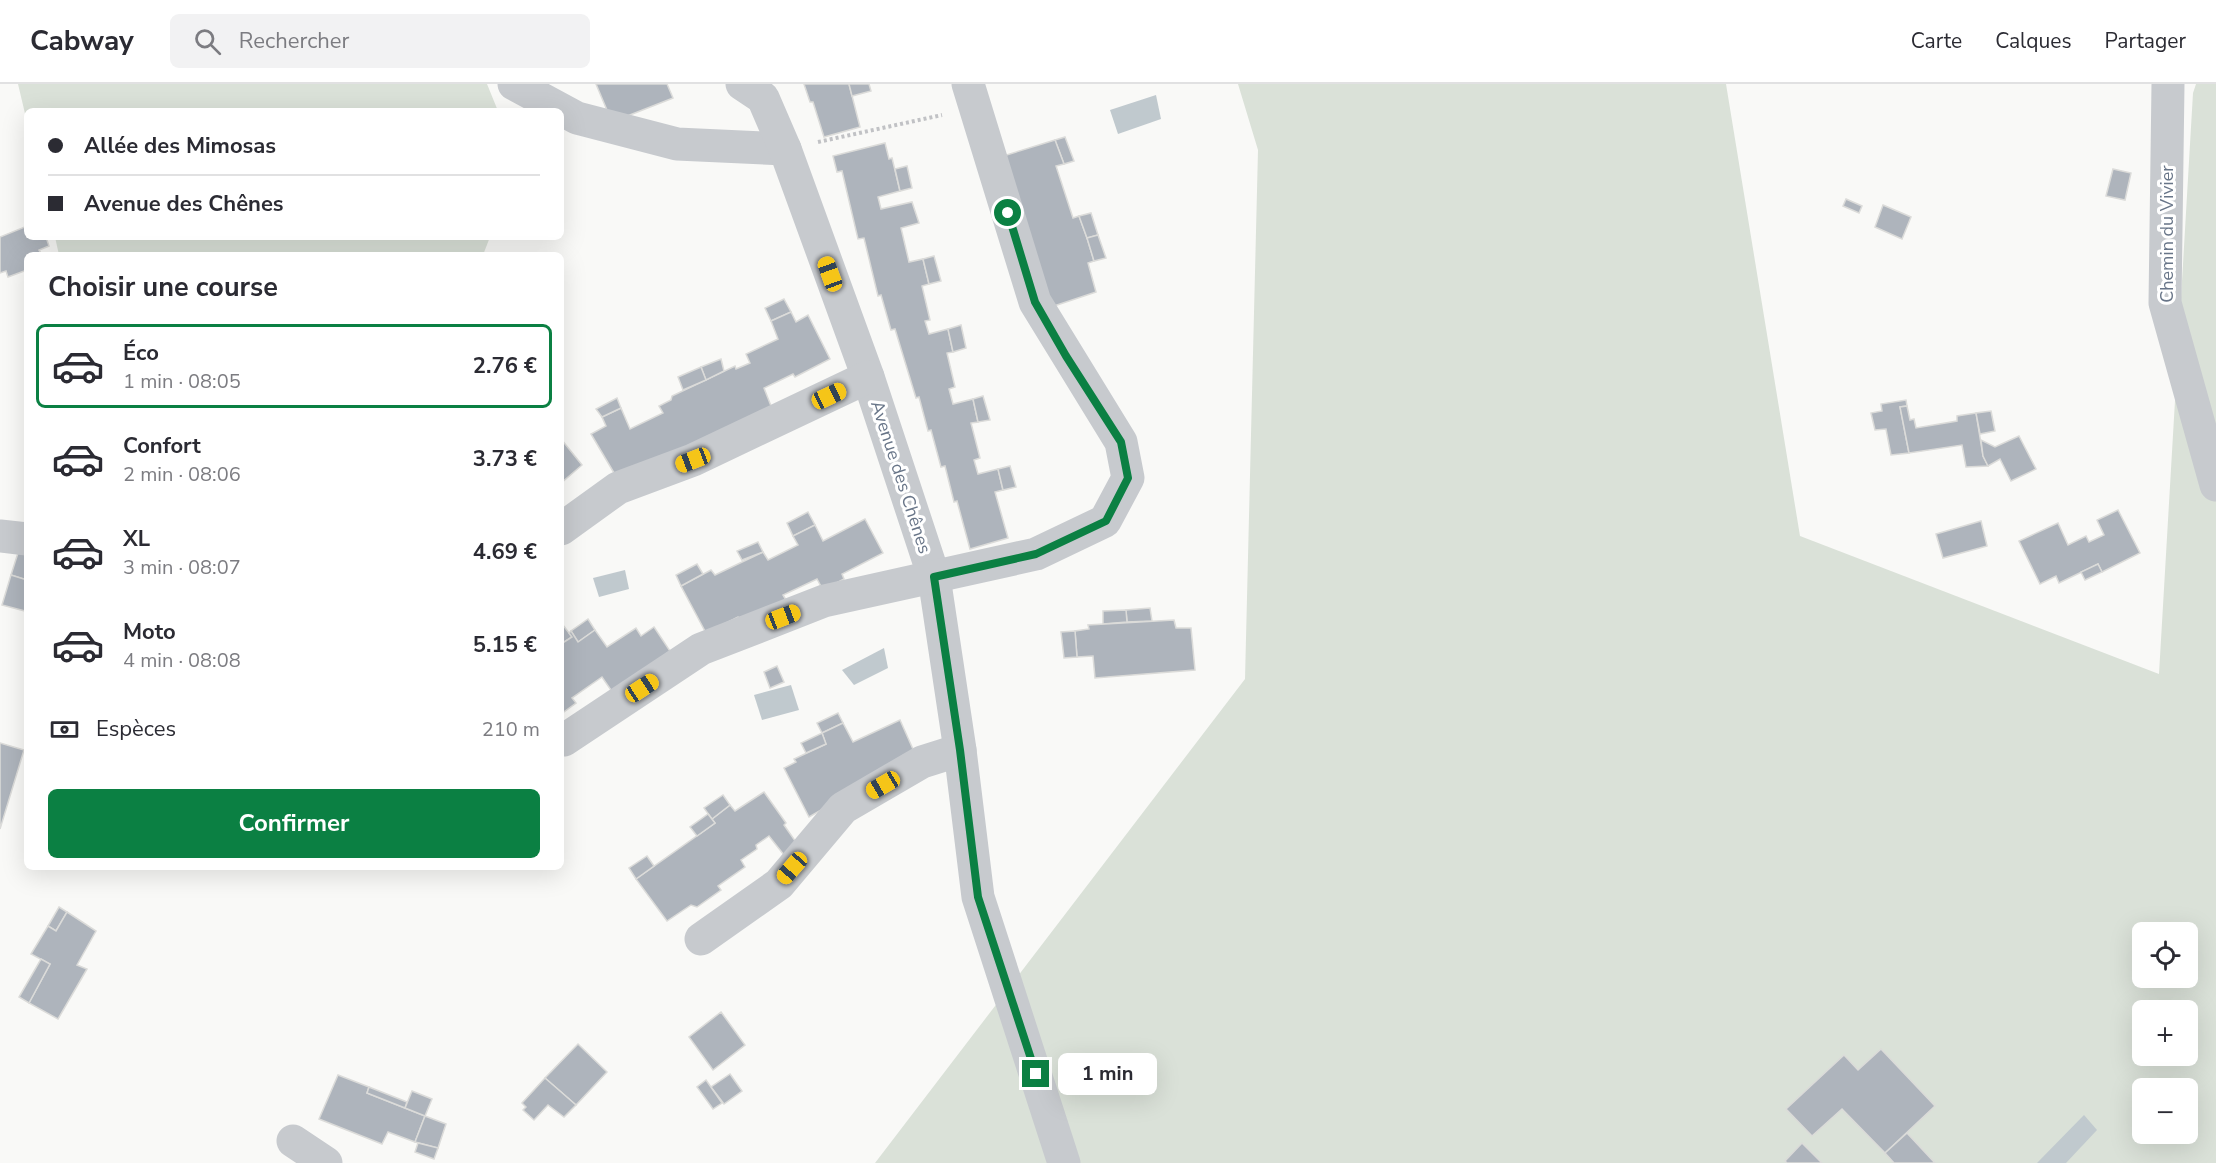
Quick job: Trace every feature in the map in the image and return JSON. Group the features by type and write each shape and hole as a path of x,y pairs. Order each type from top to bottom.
{"street":[{"path":"514,84 558,108"},
{"name":"Avenue des Chênes","path":"742,84 763,98 784,149 868,377 934,577 960,750 978,897 1064,1163"},
{"name":"Chemin du Vivier","path":"2168,84 2165,303 2216,484"},
{"path":"564,740 701,649 824,601 1036,554 1106,521 1128,478 1121,442 1066,356 1035,302 971,93"},
{"path":"564,111 577,118 677,144 784,149"},
{"path":"564,527 618,488 693,460 868,377"},
{"path":"0,536 24,539"},
{"path":"701,939 779,884 843,808 922,762 960,750"},
{"path":"293,1141 326,1163"}],"path":[{"path":"784,149 950,113 971,93"}],"shaded area":[{"path":"18,84 487,84 497,108 24,108"},
{"path":"1238,84 1726,84 1800,536 2159,674 2193,93 2196,84 2216,84 2216,1163 875,1163 1245,679 1258,150"},
{"path":"1156,95 1161,119 1118,134 1110,110"},
{"path":"56,240 489,240 484,252 58,252"},
{"path":"625,570 629,589 599,597 593,578"},
{"path":"884,648 888,668 854,685 842,670"},
{"path":"791,685 799,710 762,720 754,695"},
{"path":"2084,1115 2097,1130 2066,1163 2037,1163"}],"building":[{"path":"596,84 667,84 673,98 612,122"},
{"path":"804,84 849,84 860,127 824,137 813,102 810,102"},
{"path":"849,84 869,84 871,91 852,96"},
{"path":"1065,137 1074,161 1064,164 1055,140"},
{"path":"1055,140 1064,164 1056,166 1073,218 1079,216 1094,261 1088,263 1096,292 1048,308 1000,157"},
{"path":"885,143 889,159 892,158 900,191 878,197 881,209 912,202 919,223 901,228 909,262 923,259 929,284 922,286 930,320 925,321 929,334 948,329 953,352 947,353 955,387 949,389 953,404 973,399 978,422 971,423 980,458 974,460 978,474 998,469 1003,490 995,492 1008,538 970,549 945,466 941,467 931,430 928,431 919,397 916,398 895,329 891,330 881,295 878,296 864,238 858,239 842,171 837,172 833,156"},
{"path":"907,166 912,188 900,191 895,169"},
{"path":"2113,169 2131,173 2125,200 2106,196"},
{"path":"1846,199 1862,206 1859,213 1843,206"},
{"path":"1883,205 1911,217 1902,239 1875,227"},
{"path":"1091,213 1098,235 1087,238 1079,216"},
{"path":"24,227 24,240 47,240 49,246 39,250 40,252 24,252 24,271 8,277 6,271 0,273 0,237"},
{"path":"1098,235 1106,258 1094,261 1087,238"},
{"path":"934,256 941,281 929,284 923,259"},
{"path":"784,299 791,312 771,321 765,308"},
{"path":"791,312 796,322 808,315 830,359 795,377 793,374 764,388 773,411 617,478 591,434 606,426 602,417 621,408 630,429 663,413 659,406 671,400 672,396 735,366 736,369 750,363 746,354 778,339 771,321"},
{"path":"961,325 966,348 953,352 948,329"},
{"path":"721,359 724,371 706,380 701,367"},
{"path":"701,367 706,380 683,390 678,377"},
{"path":"983,396 990,420 978,422 973,399"},
{"path":"617,398 621,408 602,417 596,409"},
{"path":"1906,400 1907,406 1900,407 1909,453 1891,455 1886,429 1875,430 1871,413 1882,411 1881,404"},
{"path":"1907,406 1910,420 1914,419 1916,428 1957,421 1957,416 1976,413 1983,456 1988,466 1966,467 1962,445 1909,453 1900,407"},
{"path":"1991,411 1995,431 1980,434 1976,413"},
{"path":"2019,436 2036,469 2011,481 2000,459 1988,466 1983,456 1981,440 1995,447"},
{"path":"564,443 582,465 564,480"},
{"path":"1010,466 1016,487 1003,490 998,469"},
{"path":"2118,510 2140,553 2102,572 2098,564 2059,583 2056,576 2040,584 2019,541 2058,523 2068,545 2086,536 2089,542 2104,535 2097,520"},
{"path":"808,512 815,525 793,536 787,523"},
{"path":"865,519 883,553 842,574 844,579 823,590 817,579 783,595 786,600 740,622 738,617 706,633 681,586 711,570 715,575 763,552 768,560 798,545 793,536 815,525 823,541"},
{"path":"1981,521 1987,546 1943,558 1936,534"},
{"path":"758,542 763,552 742,560 737,551"},
{"path":"18,553 24,554 24,579 11,575"},
{"path":"697,564 703,574 681,586 676,575"},
{"path":"2098,564 2102,572 2085,580 2081,572"},
{"path":"11,575 24,579 24,611 2,605"},
{"path":"1150,608 1152,621 1127,622 1126,610"},
{"path":"1126,610 1127,622 1103,624 1103,611"},
{"path":"588,619 595,630 578,642 571,631"},
{"path":"1174,620 1176,628 1191,628 1195,670 1095,678 1093,656 1077,657 1075,631 1089,629 1088,625"},
{"path":"564,626 572,637 564,642"},
{"path":"654,627 670,651 613,693 602,677 572,698 576,703 564,712 564,642 572,637 569,633 571,631 578,642 595,630 607,647 636,628 641,636"},
{"path":"1075,631 1077,657 1064,658 1061,632"},
{"path":"777,666 784,682 770,688 764,672"},
{"path":"838,713 843,723 822,733 817,723"},
{"path":"900,720 916,756 809,817 784,768 796,762 794,759 826,744 822,733 843,723 853,742"},
{"path":"822,733 826,744 806,753 801,743"},
{"path":"0,743 24,750 0,829"},
{"path":"764,792 798,845 784,855 769,836 756,845 757,849 741,860 745,867 718,886 721,890 697,907 691,905 667,921 636,879 715,823 712,819 730,805 735,811"},
{"path":"723,795 730,805 712,819 704,808"},
{"path":"708,814 715,823 697,836 690,827"},
{"path":"647,856 654,866 636,879 629,868"},
{"path":"59,907 67,912 56,931 48,926"},
{"path":"67,912 96,931 77,965 87,969 58,1019 29,1003 50,964 31,954 48,926 56,931"},
{"path":"41,959 50,964 29,1003 19,997"},
{"path":"721,1012 745,1045 713,1070 689,1037"},
{"path":"578,1044 607,1072 576,1105 545,1078"},
{"path":"1881,1049 1935,1106 1885,1153 1842,1109 1812,1136 1786,1109 1844,1055 1858,1070"},
{"path":"730,1074 742,1091 724,1104 711,1087"},
{"path":"338,1075 369,1087 367,1093 425,1116 415,1142 388,1132 382,1144 319,1119"},
{"path":"545,1078 576,1105 564,1117 548,1105 534,1120 523,1110 526,1107 522,1103"},
{"path":"706,1080 722,1103 713,1109 697,1087"},
{"path":"369,1087 407,1102 405,1108 367,1093"},
{"path":"412,1091 432,1099 425,1116 405,1108"},
{"path":"425,1116 446,1124 438,1148 415,1142"},
{"path":"1907,1133 1935,1163 1894,1163 1885,1153"},
{"path":"418,1143 438,1148 434,1159 415,1152"},
{"path":"1802,1143 1822,1163 1787,1163 1785,1161"}],"route":[{"path":"1008,213 1035,302 1066,356 1121,442 1128,478 1106,521 1036,554 934,577 960,750 978,897 1036,1074"}]}
